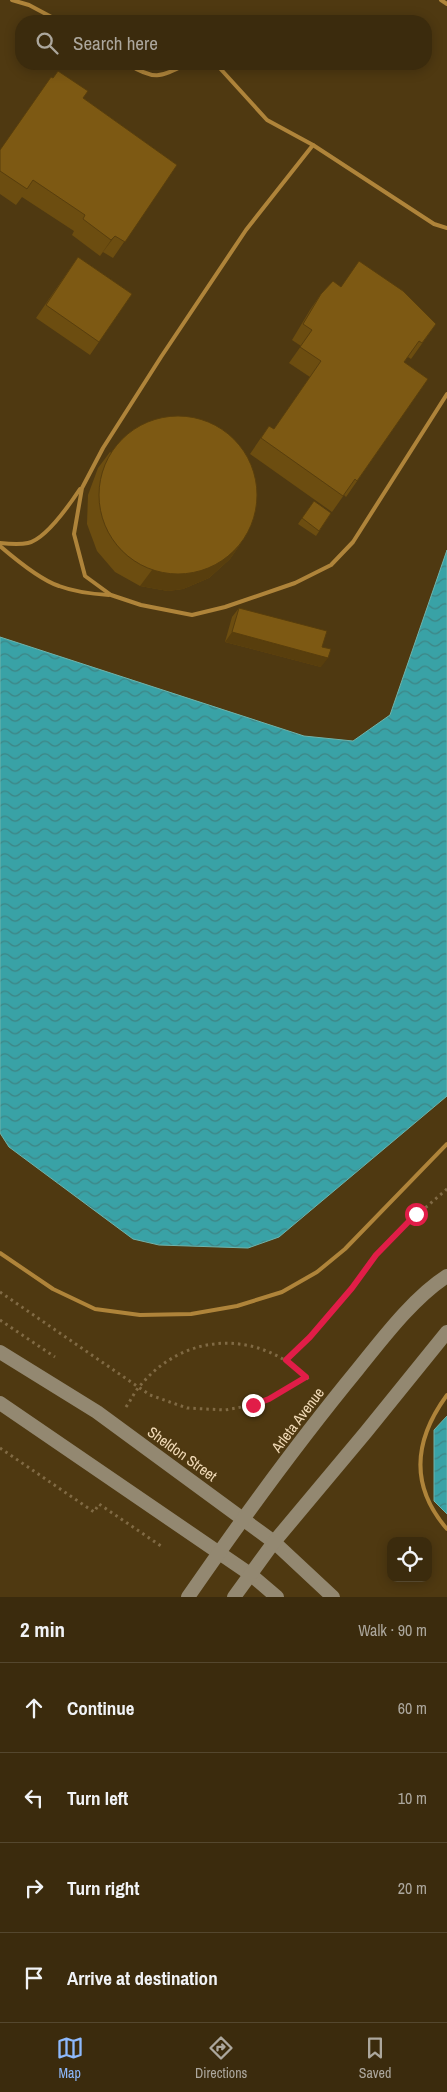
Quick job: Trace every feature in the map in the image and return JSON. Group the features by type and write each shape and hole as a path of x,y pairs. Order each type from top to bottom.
{"main road":[{"name":"Arleta Avenue","path":"188,1597 331,1402 393,1326 437,1282 447,1276"},
{"path":"234,1597 274,1542 447,1332"},
{"name":"Sheldon Street","path":"0,1352 97,1412 274,1542 333,1597"},
{"path":"0,1403 250,1574 277,1597"}],"lane":[{"path":"12,0 29,4 48,15"},
{"path":"441,0 447,4"},
{"path":"137,70 144,75 166,75 175,70"},
{"path":"222,70 267,120 313,145 434,224 447,228"},
{"path":"0,544 30,543 58,521 82,488 103,448 246,230 313,145"},
{"path":"0,544 14,558 58,586 90,594 111,595 141,605 192,615 225,607 295,583 330,565 352,542 447,394"},
{"path":"82,488 74,534 85,576 111,595"},
{"path":"0,1253 53,1289 95,1309 140,1315 191,1314 237,1306 282,1292 316,1272 345,1249 447,1144"},
{"path":"447,1395 434,1412 422,1442 419,1459 426,1496 435,1515 447,1528"}],"path":[{"path":"286,1360 333,1312 376,1255 394,1235 447,1189"},
{"path":"0,1292 138,1387 166,1402 187,1408 225,1410 253,1405 269,1399 306,1377"},
{"path":"0,1320 55,1357"},
{"path":"126,1407 138,1387 173,1358 187,1351 211,1344 237,1343 274,1353 286,1360 311,1382"},
{"path":"0,1448 94,1512 99,1504 161,1546"}],"water":[{"path":"447,550 447,1096 279,1237 248,1248 159,1245 133,1239 9,1147 0,1133 0,637 304,736 353,741 390,715"},
{"path":"447,1416 447,1514 434,1501 434,1430"}],"building":[{"path":"58,71 88,91 83,98 177,165 125,242 115,236 111,240 83,219 85,215 33,180 27,189 0,171 0,150 51,77 53,78"},
{"path":"78,257 132,294 99,342 46,305"},
{"path":"359,261 403,291 436,324 422,343 419,341 404,362 428,379 357,481 355,479 343,496 261,438 269,426 274,429 321,361 300,347 312,330 303,324 321,294 333,281 341,287"},
{"path":"186,416 201,419 215,425 234,439 244,451 254,472 257,495 254,518 244,539 234,551 222,561 201,571 186,574 170,574 155,571 134,561 112,539 100,510 99,487 102,472 112,451 134,429 163,417"},
{"path":"314,501 331,513 319,531 302,518"},
{"path":"239,608 327,631 322,647 331,649 328,658 232,632"}],"route":[{"path":"253,1405 269,1399 306,1377 286,1360 333,1312 376,1255 416,1214"}]}
